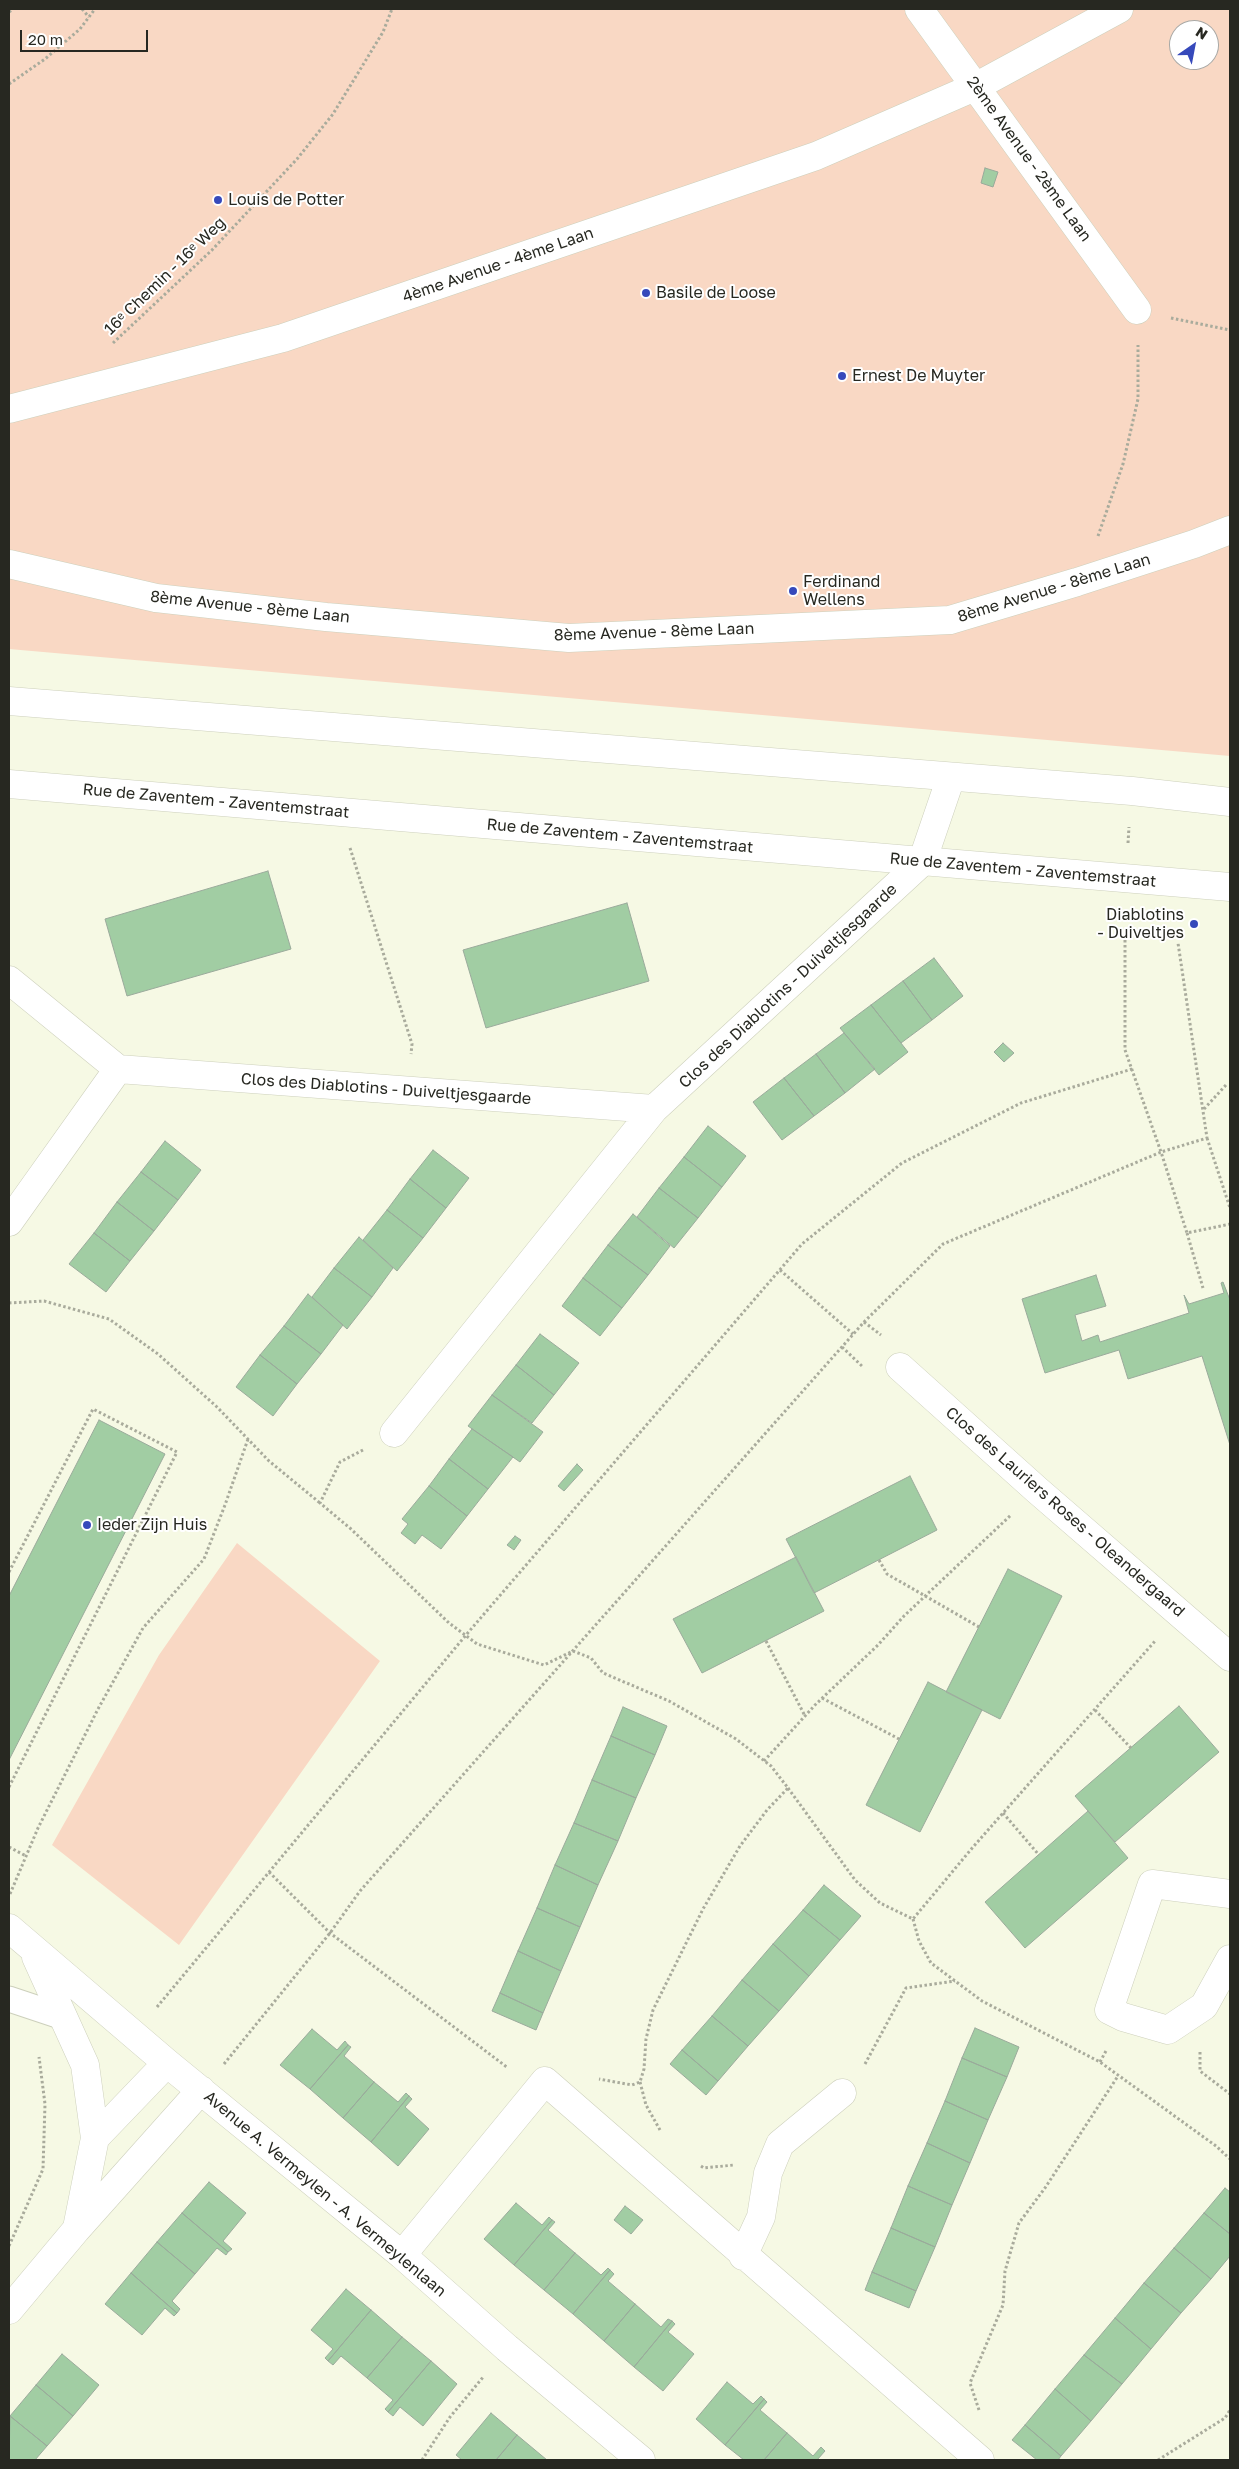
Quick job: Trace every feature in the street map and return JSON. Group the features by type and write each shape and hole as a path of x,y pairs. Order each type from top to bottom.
{"street":[{"name":"2ème Avenue - 2ème Laan","path":"920,9 1137,310"},
{"name":"4ème Avenue - 4ème Laan","path":"9,409 283,338 816,156 977,86 1119,9"},
{"name":"8ème Avenue - 8ème Laan","path":"9,564 156,598 326,617 569,638 950,620 1077,582 1194,544 1230,530"},
{"path":"9,701 951,776 1230,802"},
{"name":"Clos des Diablotins - Duiveltjesgaarde","path":"394,1433 654,1109 922,862 951,776"},
{"name":"Rue de Zaventem - Zaventemstraat","path":"9,784 1230,887"},
{"path":"9,980 118,1069 9,1222"},
{"name":"Clos des Diablotins - Duiveltjesgaarde","path":"118,1069 654,1109"},
{"name":"Clos des Lauriers Roses - Oleandergaard","path":"900,1367 1037,1490 1230,1656"},
{"path":"1230,1894 1152,1884 1109,2010 1122,2017 1168,2030 1204,2006 1230,1959"},
{"name":"Avenue A. Vermeylen - A. Vermeylenlaan","path":"9,1928 167,2063 402,2256 507,2348 641,2460"},
{"path":"34,1951 85,2065 95,2138 76,2230"},
{"path":"95,2138 167,2063"},
{"path":"402,2256 545,2081 743,2256 980,2460"},
{"path":"9,2310 76,2230 201,2090"},
{"path":"743,2256 761,2217 768,2173 780,2144 842,2093"}],"lane":[{"path":"13,2000 63,2018"}],"path":[{"path":"9,12 13,9"},
{"path":"82,9 89,17"},
{"path":"9,84 46,60 80,29 95,9"},
{"name":"16ᵉ Chemin - 16ᵉ Weg","path":"111,346 212,250 297,159 333,114 383,32 392,9"},
{"path":"1077,582 1095,543 1123,464 1138,399 1137,310 1230,330"},
{"path":"1128,845 1130,820"},
{"path":"350,850 412,1044 404,1090"},
{"path":"1125,940 1125,1050 1161,1152 1203,1288"},
{"path":"1178,943 1207,1138 1230,1208"},
{"path":"134,2034 466,1636 802,1244 902,1163 1021,1103 1132,1069"},
{"path":"1204,1109 1226,1085"},
{"path":"201,2090 330,1933 360,1892 864,1322 943,1244 1161,1152 1207,1138"},
{"path":"1187,1233 1230,1224"},
{"path":"780,1270 854,1334"},
{"path":"9,1303 44,1301 109,1319 158,1354 217,1407 270,1461 351,1529 449,1623 477,1644 544,1666 573,1651 591,1658 603,1672 630,1682 698,1716 736,1739 764,1761 788,1788 855,1880 880,1903 913,1919 919,1941 931,1963 982,2001 1100,2062 1216,2146 1230,2159"},
{"path":"864,1322 875,1329"},
{"path":"842,1347 867,1370"},
{"path":"9,1572 93,1409 177,1452 9,1787"},
{"path":"320,1503 340,1462 394,1433"},
{"path":"9,1896 38,1828 98,1710 144,1628 204,1559 226,1506 248,1439"},
{"path":"764,1761 822,1698 878,1645 924,1596 1037,1490"},
{"path":"9,1558 15,1561"},
{"path":"879,1560 886,1574 978,1627"},
{"path":"913,1919 1003,1813 1180,1613"},
{"path":"766,1641 805,1716"},
{"path":"822,1698 899,1740"},
{"path":"1096,1710 1131,1748"},
{"path":"662,2133 646,2105 640,2082 644,2069 646,2039 654,2010 703,1909 740,1846 767,1810 788,1788"},
{"path":"1003,1813 1039,1855"},
{"path":"9,1847 26,1856"},
{"path":"269,1872 330,1933 517,2075 545,2081"},
{"path":"842,2093 865,2063 906,1988 956,1981"},
{"path":"9,2246 13,2241 43,2169 44,2104 38,2048 13,2000"},
{"path":"1204,2006 1200,2071 1230,2094"},
{"path":"981,2414 970,2383 1003,2305 1005,2271 1019,2223 1045,2188 1118,2076"},
{"path":"598,2078 632,2085 640,2082"},
{"path":"696,2163 704,2168 774,2157"},
{"path":"422,2460 450,2417 507,2348"},
{"path":"1158,2460 1225,2418 1230,2410"}],"shaded area":[{"path":"9,9 1230,9 1230,756 9,649"},
{"path":"237,1543 380,1661 179,1945 52,1845 159,1655"}],"building":[{"path":"985,168 998,172 993,187 981,183"},
{"path":"268,871 291,949 127,996 105,919"},
{"path":"627,903 649,981 486,1028 463,950"},
{"path":"934,958 963,996 932,1020 903,981"},
{"path":"903,981 932,1020 901,1043 871,1005"},
{"path":"871,1005 908,1052 879,1075 840,1028"},
{"path":"844,1033 875,1069 845,1093 816,1054"},
{"path":"1003,1043 1014,1053 1004,1062 994,1052"},
{"path":"816,1054 845,1093 814,1116 784,1078"},
{"path":"784,1078 814,1116 782,1140 753,1102"},
{"path":"708,1126 746,1156 722,1187 684,1157"},
{"path":"165,1141 201,1170 178,1200 141,1172"},
{"path":"433,1150 469,1178 446,1208 410,1179"},
{"path":"684,1157 722,1187 698,1218 659,1188"},
{"path":"141,1172 178,1200 154,1231 117,1202"},
{"path":"410,1179 446,1208 423,1238 387,1210"},
{"path":"659,1188 698,1218 674,1248 637,1217"},
{"path":"117,1202 154,1231 130,1261 94,1233"},
{"path":"387,1210 423,1238 397,1271 363,1240"},
{"path":"633,1214 670,1246 648,1275 608,1245"},
{"path":"94,1233 130,1261 106,1292 69,1264"},
{"path":"359,1237 393,1268 372,1297 334,1268"},
{"path":"608,1245 648,1275 622,1308 583,1278"},
{"path":"334,1268 372,1297 347,1329 312,1297"},
{"path":"1096,1275 1106,1306 1075,1315 1082,1341 1098,1335 1100,1342 1189,1313 1184,1295 1189,1304 1224,1293 1221,1283 1223,1282 1230,1300 1230,1445 1202,1356 1128,1379 1119,1350 1045,1373 1022,1299"},
{"path":"583,1278 622,1308 600,1336 562,1306"},
{"path":"308,1294 343,1325 321,1354 284,1326"},
{"path":"284,1326 321,1354 297,1384 260,1355"},
{"path":"540,1334 579,1363 554,1395 516,1365"},
{"path":"260,1355 297,1384 273,1416 236,1387"},
{"path":"516,1365 554,1395 532,1423 492,1395"},
{"path":"492,1395 543,1432 520,1462 468,1426"},
{"name":"Ieder Zijn Huis","path":"99,1420 165,1454 9,1760 9,1596"},
{"path":"472,1429 513,1457 488,1489 449,1459"},
{"path":"449,1459 488,1489 467,1516 429,1486"},
{"path":"577,1464 583,1470 564,1491 558,1486"},
{"path":"910,1476 937,1530 814,1593 786,1539"},
{"path":"429,1486 467,1516 441,1549 422,1535 415,1544 401,1533 408,1524 402,1519"},
{"path":"515,1536 521,1540 514,1550 507,1545"},
{"path":"796,1557 824,1611 702,1673 673,1619"},
{"path":"1008,1569 1062,1596 1000,1719 946,1692"},
{"path":"928,1682 982,1710 920,1832 866,1805"},
{"path":"1179,1706 1219,1752 1115,1842 1075,1796"},
{"path":"623,1707 667,1726 655,1755 611,1736"},
{"path":"611,1736 655,1755 636,1798 592,1780"},
{"path":"592,1780 636,1798 618,1841 574,1823"},
{"path":"1088,1811 1128,1858 1025,1948 985,1902"},
{"path":"574,1823 618,1841 598,1885 555,1865"},
{"path":"555,1865 598,1885 580,1927 537,1908"},
{"path":"824,1885 861,1916 840,1940 803,1910"},
{"path":"537,1908 580,1927 561,1971 518,1951"},
{"path":"803,1910 840,1940 809,1976 773,1944"},
{"path":"773,1944 809,1976 779,2011 742,1980"},
{"path":"518,1951 561,1971 543,2013 500,1993"},
{"path":"742,1980 779,2011 748,2046 712,2016"},
{"path":"500,1993 543,2013 536,2030 492,2011"},
{"path":"712,2016 748,2046 718,2081 682,2050"},
{"path":"975,2028 1019,2047 1007,2077 962,2058"},
{"path":"312,2029 337,2050 345,2041 348,2045 310,2089 280,2065"},
{"path":"348,2045 351,2047 344,2056 374,2082 343,2118 310,2089"},
{"path":"682,2050 718,2081 706,2095 670,2064"},
{"path":"962,2058 1007,2077 988,2120 945,2101"},
{"path":"374,2082 398,2102 406,2093 409,2096 371,2142 343,2118"},
{"path":"409,2096 412,2099 405,2107 429,2129 398,2166 371,2142"},
{"path":"945,2101 988,2120 970,2163 927,2143"},
{"path":"927,2143 970,2163 952,2205 908,2186"},
{"path":"209,2182 246,2213 223,2241 232,2249 228,2252 182,2213"},
{"path":"908,2186 952,2205 935,2247 891,2228"},
{"path":"1225,2188 1230,2192 1230,2234 1204,2213"},
{"path":"516,2203 542,2225 549,2217 552,2220 514,2265 484,2239"},
{"path":"625,2206 643,2220 631,2234 614,2220"},
{"path":"182,2213 228,2252 226,2255 217,2248 195,2274 157,2242"},
{"path":"1204,2213 1230,2234 1230,2256 1211,2279 1174,2248"},
{"path":"552,2220 555,2222 548,2230 575,2253 544,2290 514,2265"},
{"path":"891,2228 935,2247 916,2291 872,2272"},
{"path":"157,2242 195,2274 172,2301 180,2309 177,2313 131,2273"},
{"path":"1174,2248 1211,2279 1181,2313 1144,2283"},
{"path":"575,2253 601,2275 608,2268 610,2270 573,2314 544,2290"},
{"path":"610,2270 614,2274 608,2281 635,2304 604,2341 573,2314"},
{"path":"872,2272 916,2291 909,2308 865,2290"},
{"path":"131,2273 177,2313 174,2316 165,2308 142,2335 105,2304"},
{"path":"1144,2283 1181,2313 1151,2349 1115,2318"},
{"path":"346,2289 371,2310 328,2361 325,2358 333,2349 311,2330"},
{"path":"635,2304 661,2327 668,2319 672,2321 634,2367 604,2341"},
{"path":"371,2310 402,2337 367,2378 341,2356 333,2365 328,2361"},
{"path":"1115,2318 1151,2349 1122,2384 1084,2355"},
{"path":"672,2321 675,2324 668,2332 694,2354 663,2391 634,2367"},
{"path":"402,2337 431,2361 388,2412 385,2409 393,2400 367,2378"},
{"path":"62,2354 99,2385 73,2416 36,2385"},
{"path":"1084,2355 1122,2384 1091,2421 1055,2389"},
{"path":"431,2361 457,2384 423,2426 400,2407 393,2416 388,2412"},
{"path":"727,2382 753,2404 761,2396 764,2399 725,2445 696,2419"},
{"path":"36,2385 73,2416 47,2446 10,2416"},
{"path":"1055,2389 1091,2421 1061,2456 1025,2425"},
{"path":"764,2399 767,2402 760,2410 787,2433 764,2460 744,2460 725,2445"},
{"path":"491,2413 517,2435 496,2460 462,2460 456,2455"},
{"path":"10,2416 47,2446 35,2460 9,2460"},
{"path":"1025,2425 1061,2456 1058,2460 1037,2460 1012,2440"},
{"path":"787,2433 813,2456 821,2447 825,2451 817,2460 764,2460"},
{"path":"517,2435 547,2460 496,2460"}],"place":[{"name":"Louis de Potter","path":"218,200"},
{"name":"Basile de Loose","path":"646,293"},
{"name":"Ernest De Muyter","path":"842,376"},
{"name":"Ferdinand Wellens","path":"793,591"},
{"name":"Diablotins - Duiveltjes","path":"1194,924"},
{"name":"Ieder Zijn Huis","path":"87,1525"}]}
